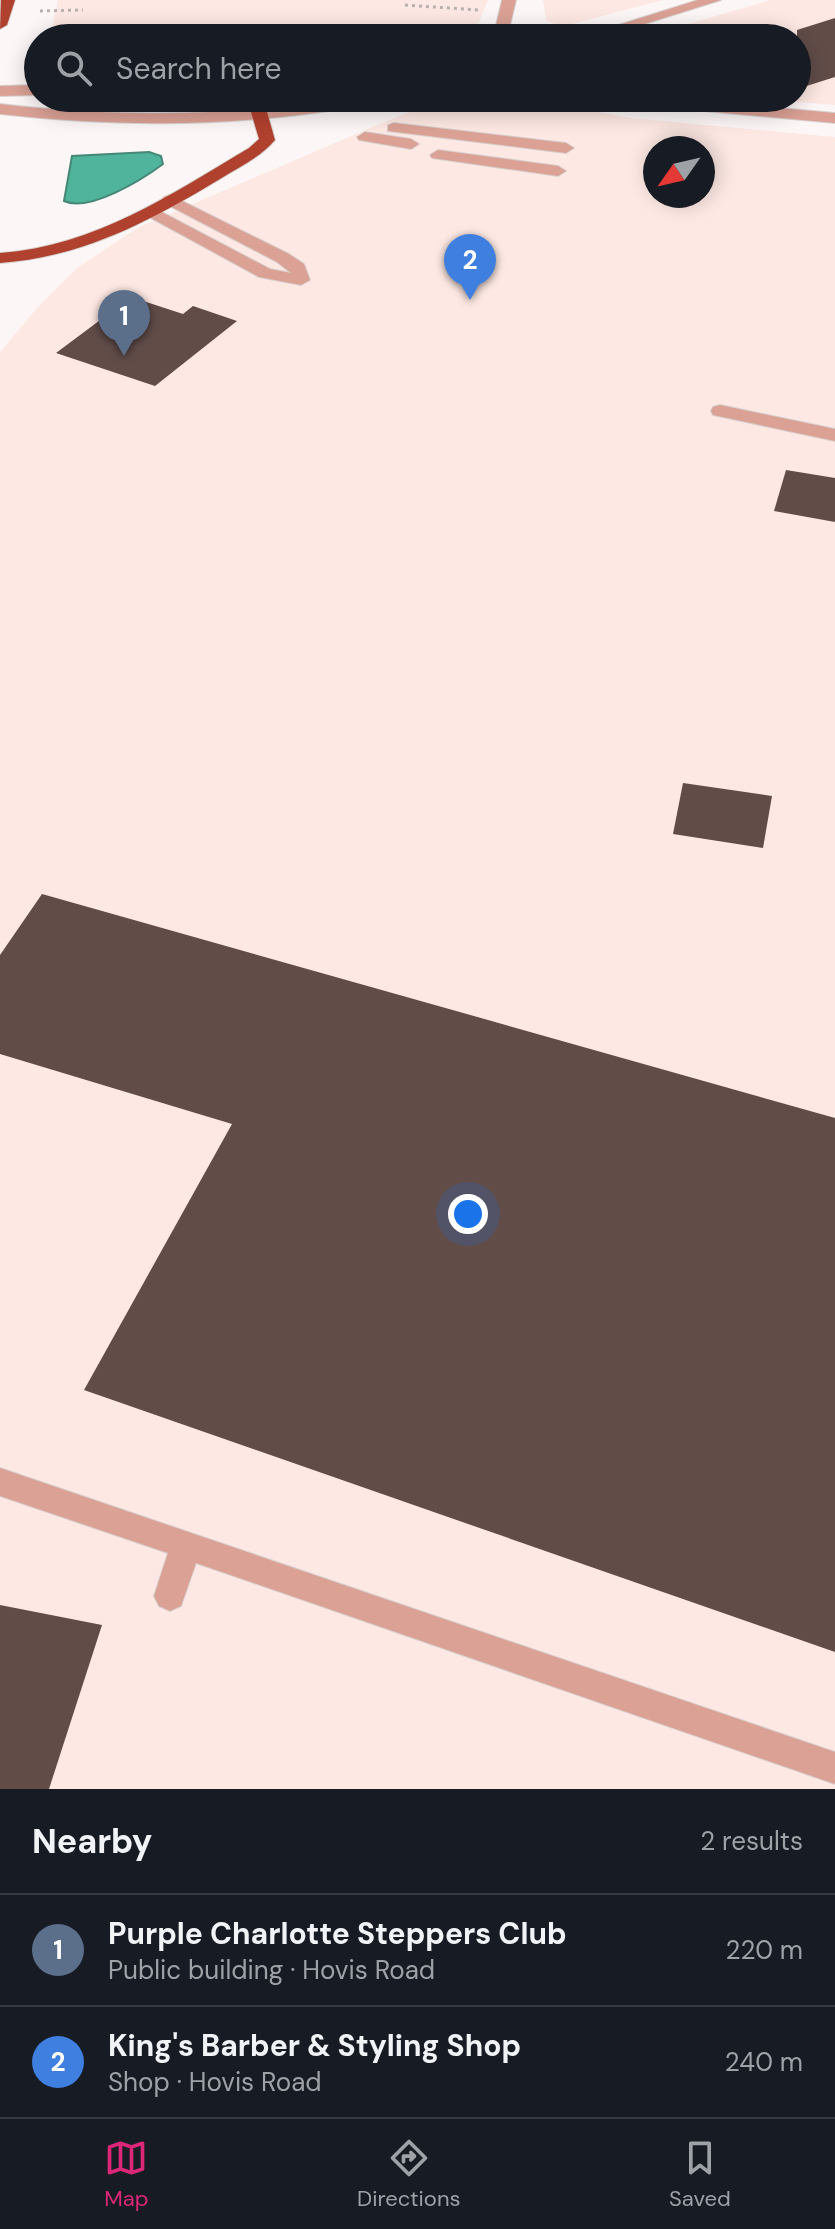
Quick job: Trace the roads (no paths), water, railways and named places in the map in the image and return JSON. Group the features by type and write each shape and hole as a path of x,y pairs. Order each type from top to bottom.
{"highway":[{"path":"0,25 8,0"},
{"path":"0,258 32,256 70,247 170,200 262,146 267,134 265,112"}],"street":[{"path":"503,24 509,0"},
{"path":"632,24 714,0"},
{"path":"0,91 24,90"},
{"path":"0,109 24,112"},
{"path":"28,112 159,117 203,112"},
{"path":"769,112 835,118"},
{"path":"394,128 562,160 442,148"},
{"path":"370,135 379,146 411,144"},
{"path":"148,212 265,273 301,280 298,268 283,258 170,200"},
{"path":"720,411 835,435"},
{"path":"0,1482 835,1768"},
{"path":"170,1596 186,1545"}],"place":[{"name":"King's Barber & Styling Shop","path":"470,300"},
{"name":"Purple Charlotte Steppers Club","path":"124,356"}]}
